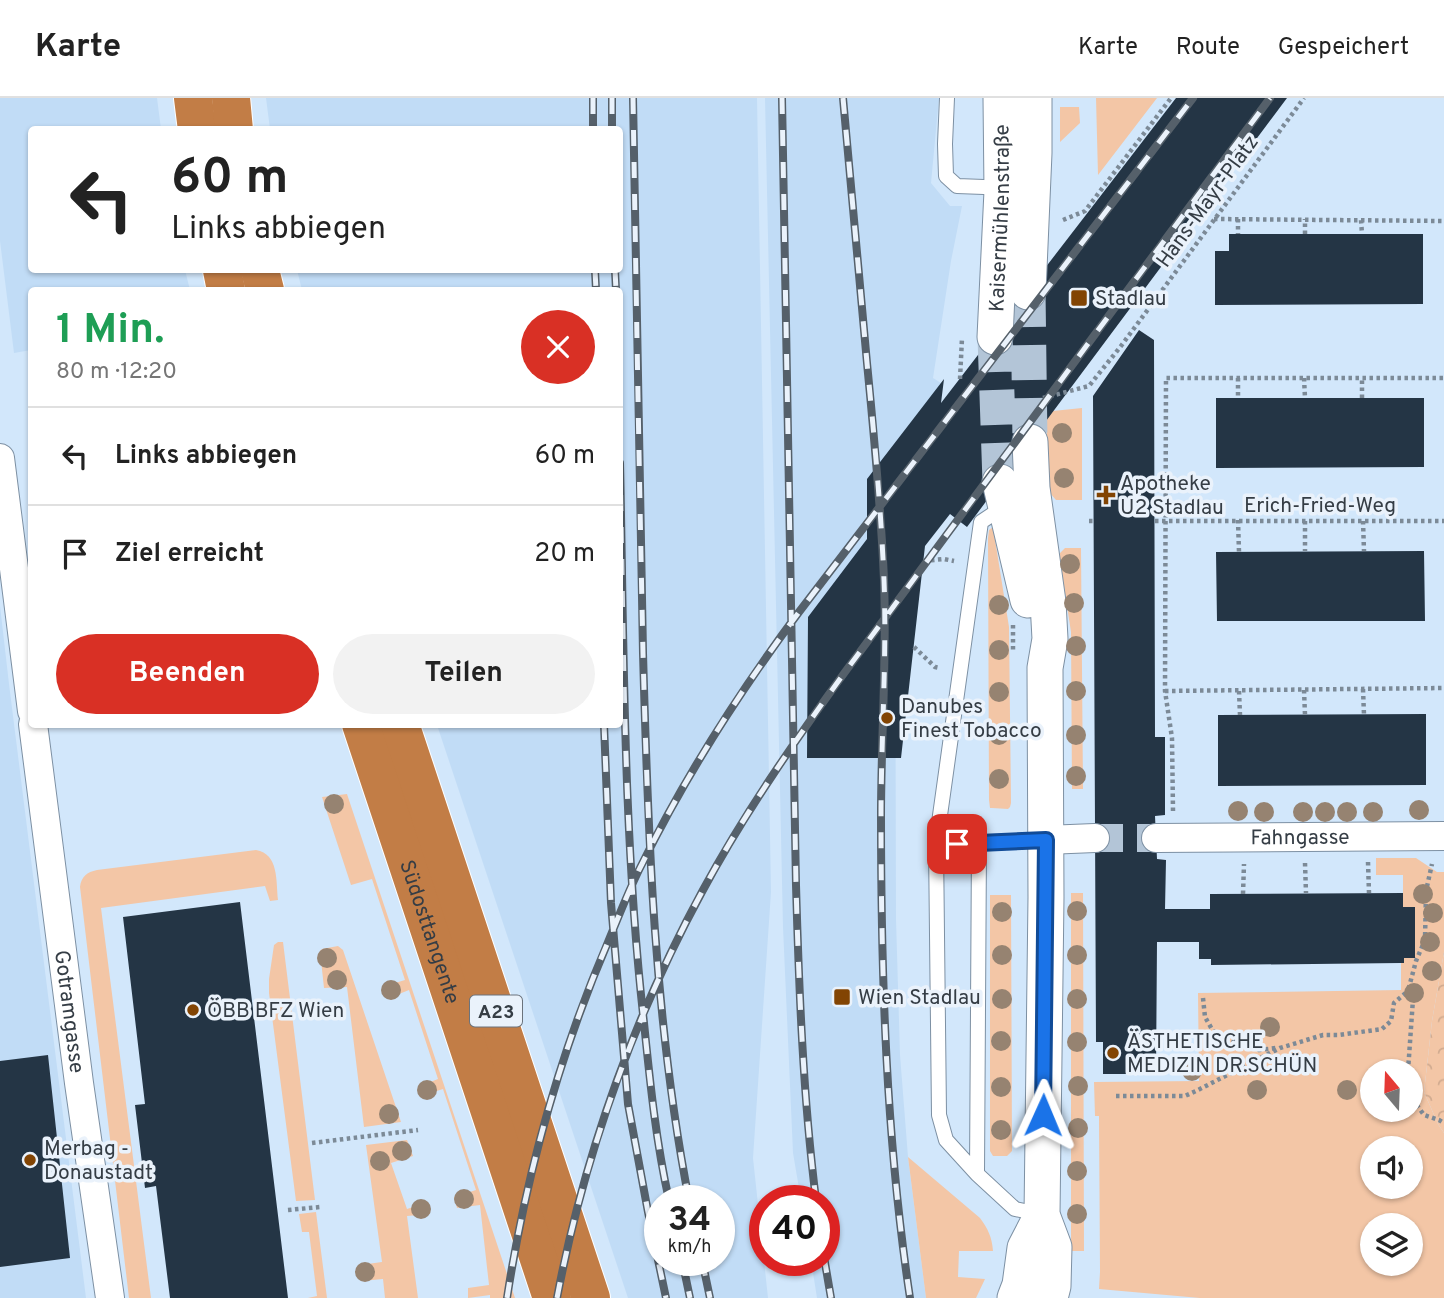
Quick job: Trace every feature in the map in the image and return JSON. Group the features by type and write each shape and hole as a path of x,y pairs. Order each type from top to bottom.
{"highway":[{"path":"193,98 196,126"},
{"path":"230,98 234,126"},
{"name":"Südosttangente","path":"362,728 552,1298"},
{"name":"Südosttangente","path":"401,728 591,1298"}],"street":[{"name":"Kaisermühlenstraße","path":"1001,98 1017,192 1028,292"},
{"name":"Kaisermühlenstraße","path":"995,337 1017,192 1034,153 1034,98"},
{"path":"1030,442 1032,488 1048,602 1050,639 1045,668 1042,1215 1054,1247 1050,1298"},
{"path":"0,458 28,679"},
{"path":"1003,494 1045,668"},
{"name":"Gotramgasse","path":"34,728 79,1083 110,1298"},
{"name":"Fahngasse","path":"1165,828 1444,836"},
{"path":"1046,840 1095,838"},
{"path":"1015,1298 1020,1285 1025,1248 1042,1215"}],"lane":[{"path":"947,98 946,176 957,186 1017,192"},
{"path":"1003,494 981,522 936,844 939,1115 946,1140 977,1174 1015,1209 1042,1215"},
{"path":"936,844 1046,840"},
{"path":"977,1174 979,844"}],"path":[{"path":"1055,223 1085,211 1171,98"},
{"name":"Hans-Mayr-Platz","path":"1043,398 1089,386 1304,98"},
{"path":"1213,219 1444,221"},
{"path":"1238,219 1238,234"},
{"path":"1305,219 1305,234"},
{"path":"1361,220 1362,234"},
{"path":"1165,828 1172,738 1165,691 1166,378 1444,378"},
{"path":"1237,378 1238,398"},
{"path":"1304,378 1305,398"},
{"path":"1362,378 1362,398"},
{"path":"1238,520 1239,552"},
{"name":"Erich-Fried-Weg","path":"1154,521 1444,521"},
{"path":"1305,521 1305,551"},
{"path":"1363,521 1364,551"},
{"path":"914,647 935,667 946,668"},
{"path":"1165,691 1444,688"},
{"path":"1363,689 1364,715"},
{"path":"1304,690 1306,715"},
{"path":"1239,691 1240,715"},
{"path":"1243,894 1245,854"},
{"path":"1305,854 1306,893"},
{"path":"1368,854 1369,893"},
{"path":"1116,1096 1185,1096 1280,1048 1323,1035 1382,1029 1391,1021 1394,1003 1408,991 1425,940 1426,891 1432,864"},
{"path":"1408,991 1413,999 1409,1059"},
{"path":"1203,998 1205,1017 1213,1031 1259,1050 1280,1048"},
{"path":"1423,1114 1444,1124"},
{"path":"312,1143 418,1130"},
{"path":"288,1210 320,1207"}],"shaded area":[{"path":"0,98 157,98 161,126 28,126 28,273 186,273 189,287 28,287 28,351 14,353 0,241"},
{"path":"266,98 757,98 771,892 753,1158 756,1185 749,1185 749,1276 766,1276 768,1298 628,1298 438,728 623,728 623,287 301,287 298,273 623,273 623,126 270,126"},
{"path":"765,98 939,98 931,183 950,206 962,206 933,378 941,383 895,511 896,919 900,1055 908,1157 926,1298 817,1298 814,1276 840,1276 840,1185 798,1185 793,1153 783,927"},
{"path":"0,606 9,684 86,1298 0,1298"}],"green space":[{"path":"1096,98 1157,98 1098,175"},
{"path":"1060,107 1079,107 1080,123 1060,142"},
{"path":"1082,408 1082,500 1056,500 1049,492 1046,418 1053,411"},
{"path":"993,527 1009,627 1011,803 1008,809 990,808 989,800 988,538 989,530"},
{"path":"1065,548 1081,548 1083,789 1072,789 1071,632 1059,554"},
{"path":"347,794 515,1298 490,1298 490,1295 468,1298 468,1288 489,1285 480,1205 457,1208 454,1197 476,1190 443,1089 421,1096 418,1087 438,1079 409,990 389,998 385,986 405,980 372,879 351,885 322,797"},
{"path":"256,850 269,857 273,863 278,900 270,901 265,886 101,908 151,1298 129,1298 81,883 85,876 97,870"},
{"path":"1376,858 1416,858 1437,872 1444,872 1444,952 1432,1021 1424,1092 1444,1133 1444,1298 1200,1298 1099,1289 1099,1116 1095,1116 1094,1082 1199,1081 1198,993 1401,990 1401,963 1404,958 1415,958 1415,907 1403,907 1403,875 1376,875"},
{"path":"1071,893 1083,893 1084,1251 1071,1251"},
{"path":"990,895 1011,895 1012,1151 1007,1156 993,1156 990,1151"},
{"path":"283,942 315,1200 296,1201 269,993 274,945"},
{"path":"338,946 343,950 401,1122 364,1127 347,987 324,988 320,951"},
{"path":"1444,952 1444,1133 1424,1092 1432,1021"},
{"path":"407,1140 413,1156 391,1163 407,1209 428,1202 430,1214 407,1216 418,1298 385,1298 383,1279 362,1281 360,1265 382,1262 366,1145"},
{"path":"908,1157 980,1218 987,1230 993,1251 959,1251 958,1277 985,1279 976,1298 926,1298"},
{"path":"316,1212 327,1298 308,1298 317,1296 309,1232 302,1232 299,1214"}],"building":[{"path":"1176,98 1287,98 967,527 950,514 925,546 901,758 807,758 808,617 867,539 867,479 944,379 941,403"},
{"path":"1229,234 1423,234 1423,304 1215,305 1215,251 1229,251"},
{"path":"1139,330 1154,340 1155,737 1165,737 1165,815 1155,816 1157,859 1166,860 1165,909 1210,909 1210,894 1403,893 1403,907 1415,907 1415,958 1404,958 1404,963 1211,965 1211,959 1199,959 1199,942 1157,942 1156,1074 1103,1074 1103,1042 1096,1042 1093,396"},
{"path":"1216,398 1424,398 1424,467 1216,468"},
{"path":"1424,551 1425,621 1217,621 1216,552"},
{"path":"1426,714 1426,785 1218,786 1218,715"},
{"name":"ÖBB BFZ Wien","path":"240,902 288,1298 170,1298 156,1186 145,1188 135,1105 145,1104 123,917"},
{"name":"Merbag - Donaustadt","path":"48,1055 70,1258 0,1267 0,1061"}],"tunnel":[{"path":"1028,292 1030,442"},
{"path":"995,337 1000,482"},
{"path":"1095,838 1156,838"}],"railway":[{"path":"593,98 593,126"},
{"path":"612,98 612,126"},
{"path":"633,98 647,790 660,996 686,1185"},
{"path":"782,98 797,924 805,1082 814,1185"},
{"path":"843,98 883,553 885,639 881,816 886,1058 895,1178 910,1298"},
{"path":"507,1298 534,1161 574,1028 633,883 695,766 735,703 799,612 1193,98"},
{"path":"557,1298 582,1192 614,1088 678,938 735,834 788,752 845,672 1270,98"},
{"path":"595,273 596,287"},
{"path":"615,273 616,287"},
{"path":"623,603 628,813 637,953 651,1090 666,1185"},
{"path":"604,728 611,903 628,1104 666,1298"},
{"path":"685,1276 690,1298"},
{"path":"705,1276 710,1298"},
{"path":"827,1276 831,1298"}],"place":[{"name":"Stadlau","path":"1079,298"},
{"name":"Apotheke U2 Stadlau","path":"1106,495"},
{"name":"Danubes Finest Tobacco","path":"887,718"},
{"name":"Wien Stadlau","path":"842,997"},
{"name":"ÖBB BFZ Wien","path":"193,1010"},
{"name":"ÄSTHETISCHE MEDIZIN DR.SCHÜN","path":"1113,1053"},
{"name":"Merbag - Donaustadt","path":"30,1160"}],"route":[{"path":"957,844 1046,840 1043,1115"}]}
